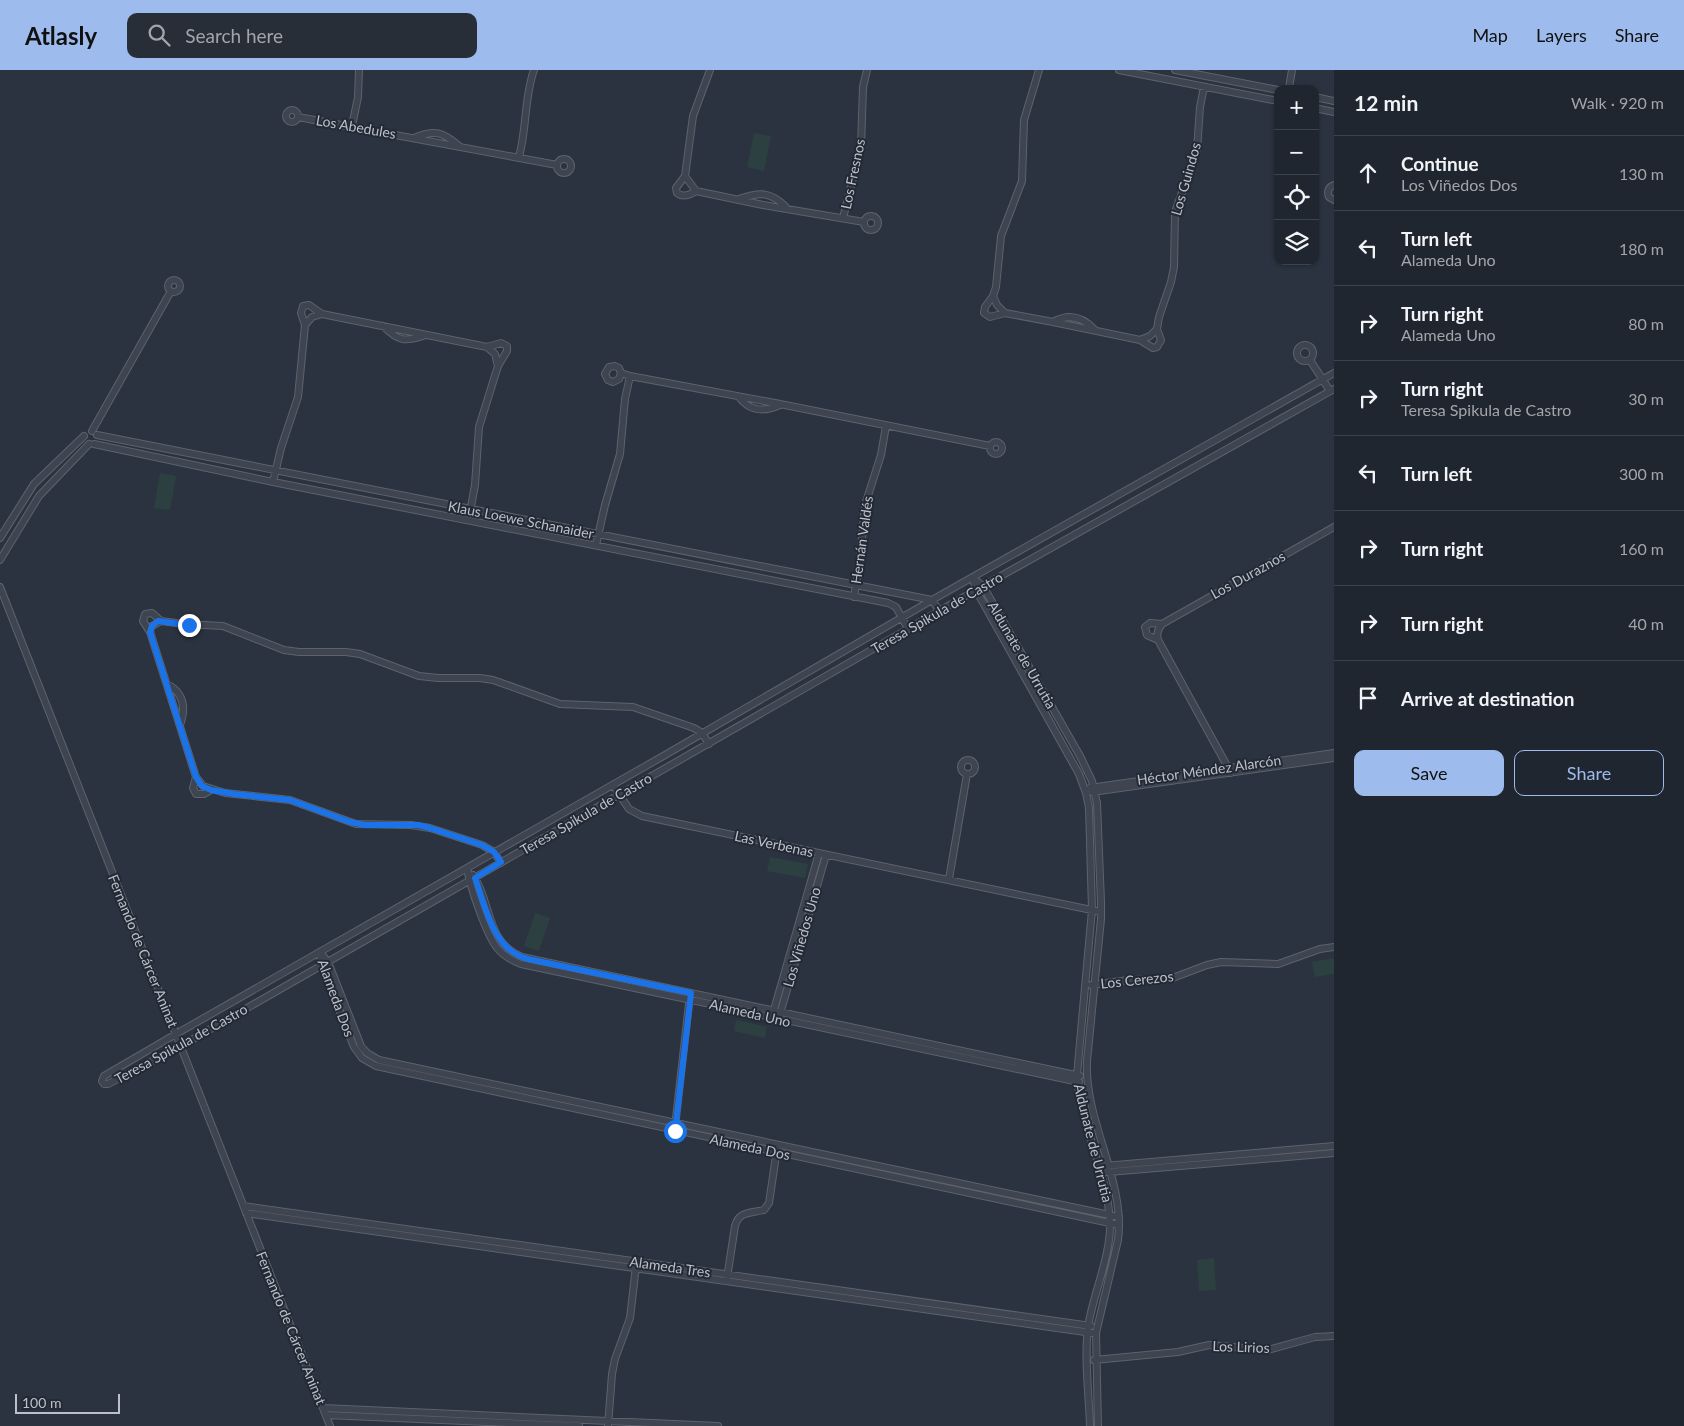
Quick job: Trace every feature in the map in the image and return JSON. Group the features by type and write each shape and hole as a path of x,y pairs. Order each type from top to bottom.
{"street":[{"path":"352,126 358,97 359,70"},
{"path":"519,157 525,128 528,92 534,70"},
{"name":"Los Fresnos","path":"710,70 693,116 685,176 677,186 677,192 684,195 696,191 763,205 864,222"},
{"name":"Los Fresnos","path":"843,218 859,156 862,137 863,87 867,70"},
{"name":"Los Guindos","path":"1039,70 1024,120 1022,182 1001,236 998,278 993,296 985,307 985,314 990,317 1005,313 1053,322 1067,317 1080,318 1095,330 1140,340 1151,348 1157,347 1161,340 1157,329 1172,275 1175,212 1197,150 1200,107 1204,87"},
{"path":"1119,70 1274,99"},
{"path":"1175,70 1274,91"},
{"path":"1290,85 1292,70"},
{"path":"1319,98 1334,101"},
{"path":"1319,109 1334,112"},
{"name":"Los Abedules","path":"298,117 557,165"},
{"name":"Los Abedules","path":"414,138 426,134 439,133 448,137 459,146"},
{"path":"685,176 696,191"},
{"path":"1334,185 1330,187 1328,192 1329,197 1334,200"},
{"name":"Los Fresnos","path":"738,199 753,194 764,194 776,199 787,208"},
{"path":"94,433 172,291"},
{"path":"993,296 997,305 1005,313"},
{"path":"273,482 283,442 298,397 305,325 301,311 306,305 313,306 322,314"},
{"path":"305,325 312,317 322,314 487,347 501,343 507,346 508,351 498,366 480,428 471,510 468,520"},
{"path":"383,326 392,335 404,340 427,335"},
{"path":"1140,340 1150,336 1157,329"},
{"path":"487,347 495,354 498,366"},
{"path":"1310,360 1332,390"},
{"path":"621,373 990,446"},
{"name":"Teresa Spikula de Castro","path":"1332,390 983,586 181,1046 108,1084 104,1084 102,1081 104,1076 176,1034 613,785 932,600 1334,373"},
{"path":"596,545 604,505 620,454 625,400 630,376"},
{"path":"740,397 746,405 758,410 766,410 780,405"},
{"name":"Hernán Valdés","path":"854,596 865,505 881,455 886,426"},
{"path":"0,538 30,489 87,432 94,433"},
{"path":"0,560 42,492 97,439 94,433"},
{"name":"Klaus Loewe Schanaider","path":"94,433 471,510 932,600"},
{"path":"84,436 85,442 91,444"},
{"name":"Klaus Loewe Schanaider","path":"91,444 273,482 891,604 896,607 908,629"},
{"path":"1178,462 1184,473"},
{"name":"Los Duraznos","path":"1230,770 1158,640 1147,635 1145,627 1150,623 1162,624 1334,527"},
{"name":"Aldunate de Urrutia","path":"973,578 983,586 1080,756 1095,790 1098,812 1101,912 1087,1081 1117,1200 1119,1217 1118,1240 1097,1330 1098,1426"},
{"name":"Aldunate de Urrutia","path":"973,578 976,590 1076,768 1086,791 1089,812 1092,910 1077,1079 1107,1197 1110,1223 1108,1245 1088,1329 1090,1426"},
{"name":"Fernando de Cárcer Aninat","path":"0,587 330,1426"},
{"path":"932,600 940,612"},
{"path":"161,621 152,613 145,614 143,621 150,632 196,777 193,788 196,794 202,795 211,790 290,800 356,824 424,826 482,845 494,852 501,862"},
{"path":"150,632 154,624 161,621 223,626 292,652 360,654 412,674 425,677 493,680 560,704 633,707 686,724 702,733 710,744"},
{"path":"1158,640 1158,631 1162,624"},
{"path":"167,684 178,691 183,701 183,715 180,726"},
{"name":"Héctor Méndez Alarcón","path":"1086,791 1334,753"},
{"name":"Héctor Méndez Alarcón","path":"1230,770 1334,758"},
{"path":"948,879 967,774"},
{"name":"Las Verbenas","path":"613,785 629,809 642,816 1101,912"},
{"name":"Los Viñedos Uno","path":"775,1019 818,853"},
{"name":"Los Viñedos Uno","path":"777,1011 826,855"},
{"name":"Alameda Uno","path":"467,868 492,939 500,951 510,959 527,966 777,1011 1077,1079"},
{"name":"Los Cerezos","path":"1085,985 1129,980 1170,979 1207,965 1221,962 1278,964 1320,949 1334,947"},
{"name":"Alameda Dos","path":"320,952 354,1047 362,1058 381,1068 1119,1224"},
{"name":"Alameda Dos","path":"324,963 359,1042 367,1053 375,1059 1119,1217"},
{"path":"675,1131 690,996"},
{"name":"Alameda Uno","path":"690,996 775,1019 1087,1081"},
{"path":"726,1278 735,1226 738,1219 746,1212 764,1210 769,1203 778,1145"},
{"path":"1099,1170 1334,1146"},
{"path":"1109,1169 1334,1153"},
{"name":"Alameda Tres","path":"244,1206 636,1266"},
{"name":"Alameda Tres","path":"246,1214 1097,1330"},
{"path":"608,1423 612,1374 615,1359 630,1318 636,1266"},
{"name":"Los Lirios","path":"1088,1360 1178,1352 1209,1345 1268,1350 1315,1336 1334,1336"},
{"path":"324,1411 718,1426"},
{"path":"324,1411 579,1426"}],"shaded area":[{"path":"754,133 771,136 764,171 747,167"},
{"path":"160,473 176,476 170,510 154,508"},
{"path":"770,857 808,864 805,878 767,871"},
{"path":"535,913 550,918 539,951 524,946"},
{"path":"1334,958 1334,974 1315,977 1312,962"},
{"path":"736,1020 767,1027 765,1038 734,1031"},
{"path":"1214,1258 1216,1290 1199,1291 1197,1260"}],"route":[{"path":"189,625 158,621 152,626 150,632 196,777 206,789 290,800 356,824 424,826 461,840 482,845 494,852 501,862 475,878 497,936 511,952 528,959 691,993 675,1131"}]}
